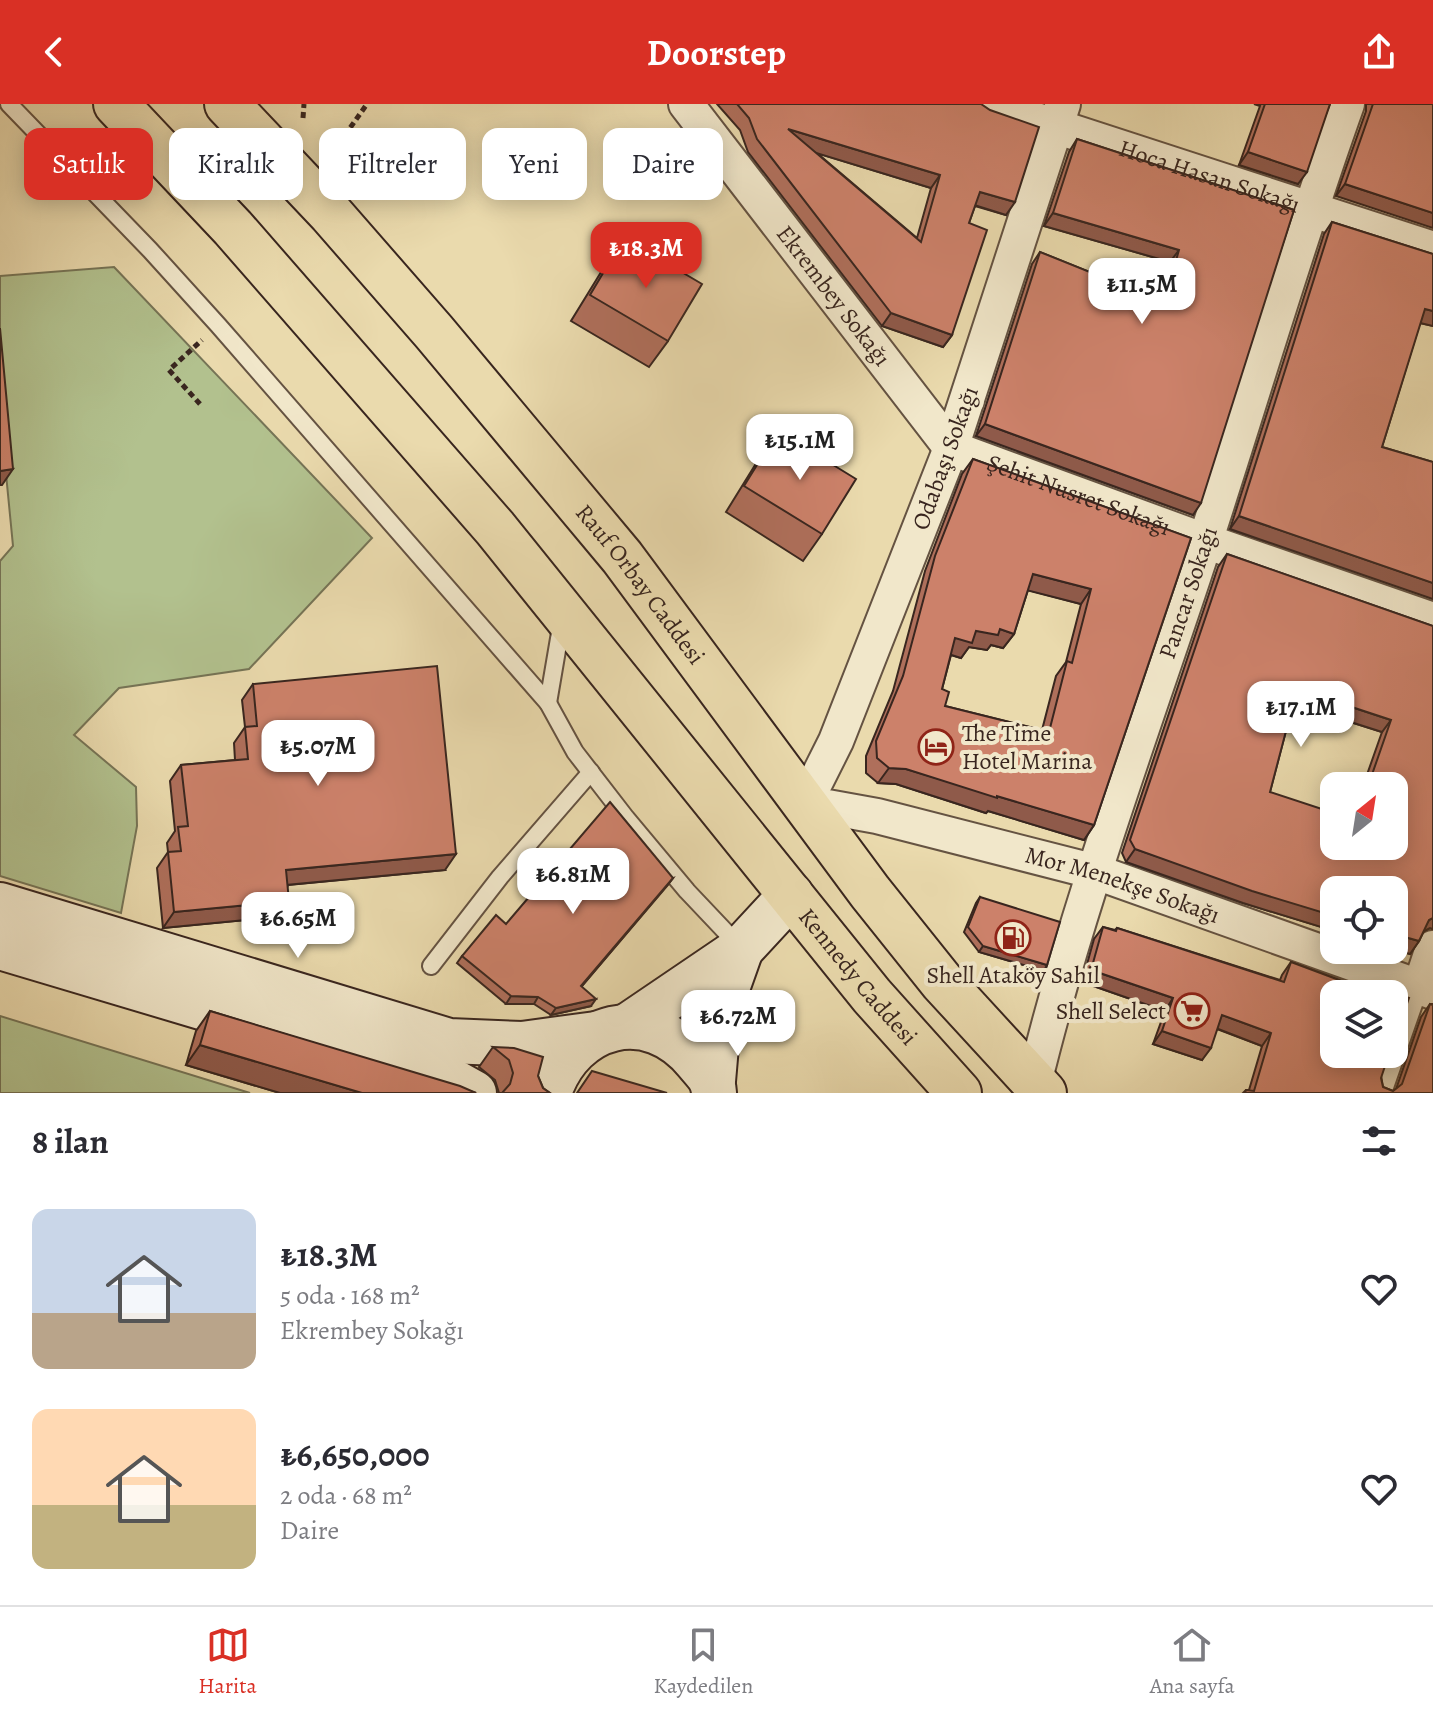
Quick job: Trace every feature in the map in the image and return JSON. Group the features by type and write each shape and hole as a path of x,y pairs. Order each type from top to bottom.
{"highway":[{"path":"116,104 233,228 495,528 791,895"},
{"name":"Rauf Orbay Caddesi","path":"227,104 331,214 612,545 870,892 942,982 1039,1088"},
{"name":"Kennedy Caddesi","path":"791,895 872,996 959,1093"}],"street":[{"name":"Ekrembey Sokağı","path":"686,104 951,448"},
{"name":"Hoca Hasan Sokağı","path":"987,104 1060,116 1309,209 1433,249"},
{"name":"Pancar Sokağı","path":"1039,1088 1048,1023 1309,209 1347,104"},
{"name":"Odabaşı Sokağı","path":"805,803 836,741 951,448 1060,116"},
{"name":"Şehit Nusret Sokağı","path":"951,448 1433,620"},
{"name":"Mor Menekşe Sokağı","path":"805,803 877,816 1096,872 1426,990"},
{"path":"549,1093 556,1073 572,1052 741,949 791,895"},
{"path":"0,905 449,1041 522,1044 612,1029 661,1032 689,1052 713,1087"},
{"path":"0,947 456,1083 474,1093"},
{"path":"1426,990 1433,948"},
{"path":"713,1087 719,1011 741,949"}],"lane":[{"path":"9,104 218,325 548,703 575,752 626,818 741,949"},
{"path":"548,703 563,611"},
{"path":"431,966 500,877 591,772"},
{"path":"1383,1093 1426,990"}],"path":[{"path":"303,118 304,104"},
{"path":"350,128 367,104"},
{"path":"169,370 200,404"}],"green space":[{"path":"114,267 372,538 249,669 119,688 74,735 136,787 137,826 121,913 0,876 0,561 13,546 0,412 0,276"},
{"path":"0,1016 250,1093 0,1093"}],"building":[{"path":"737,104 981,104 1039,127 1015,202 980,192 969,223 987,230 952,335 891,313 757,139 749,118","holes":["788,129 940,175 921,242"]},
{"path":"1265,104 1330,104 1307,172 1248,152"},
{"path":"1373,104 1433,104 1433,213 1345,184"},
{"path":"1077,139 1294,210 1201,503 985,424 1040,252 1164,302 1179,250 1053,213"},
{"path":"1332,222 1433,254 1433,311 1425,309 1382,447 1433,462 1433,583 1239,516"},
{"path":"624,238 702,284 668,341 590,295"},
{"path":"0,328 13,469 0,471"},
{"path":"778,431 856,479 822,534 744,486"},
{"path":"973,459 1191,538 1094,825 906,769 889,768 877,758 876,741 903,676 935,556","holes":["1033,574 1091,589 1072,663 1067,661 1049,732 945,706 949,692 942,689 955,638 972,643 976,631 998,635 1000,629 1014,634"]},
{"path":"1227,554 1433,626 1433,918 1419,941 1408,938 1408,876 1320,876 1320,912 1135,849 1130,840"},
{"path":"437,666 456,854 286,870 289,901 174,912 168,852 181,851 178,827 188,826 181,765 248,759 245,727 257,726 253,684"},
{"path":"610,802 673,878 581,986 596,999 556,1008 538,997 511,996 462,956 496,915 506,924"},
{"path":"980,897 1060,922 1047,965 983,946 968,927"},
{"path":"1103,927 1116,931 1117,928 1284,982 1291,962 1339,980 1320,980 1320,1068 1384,1068 1381,1078 1383,1087 1393,1091 1402,1084 1430,1004 1433,1005 1433,1093 1245,1093 1246,1090 1254,1091 1271,1033 1222,1015 1211,1048 1162,1031 1173,998 1091,970"},
{"path":"210,1011 476,1093 362,1093 200,1045"},
{"path":"493,1047 514,1048 543,1057 538,1076 543,1088 550,1093 502,1093 510,1084 513,1073 509,1060"},
{"path":"592,1071 667,1093 577,1093"}],"place":[{"name":"The Time Hotel Marina","path":"936,747"},
{"name":"Shell Ataköy Sahil","path":"1013,938"},
{"name":"Shell Select","path":"1192,1011"}]}
